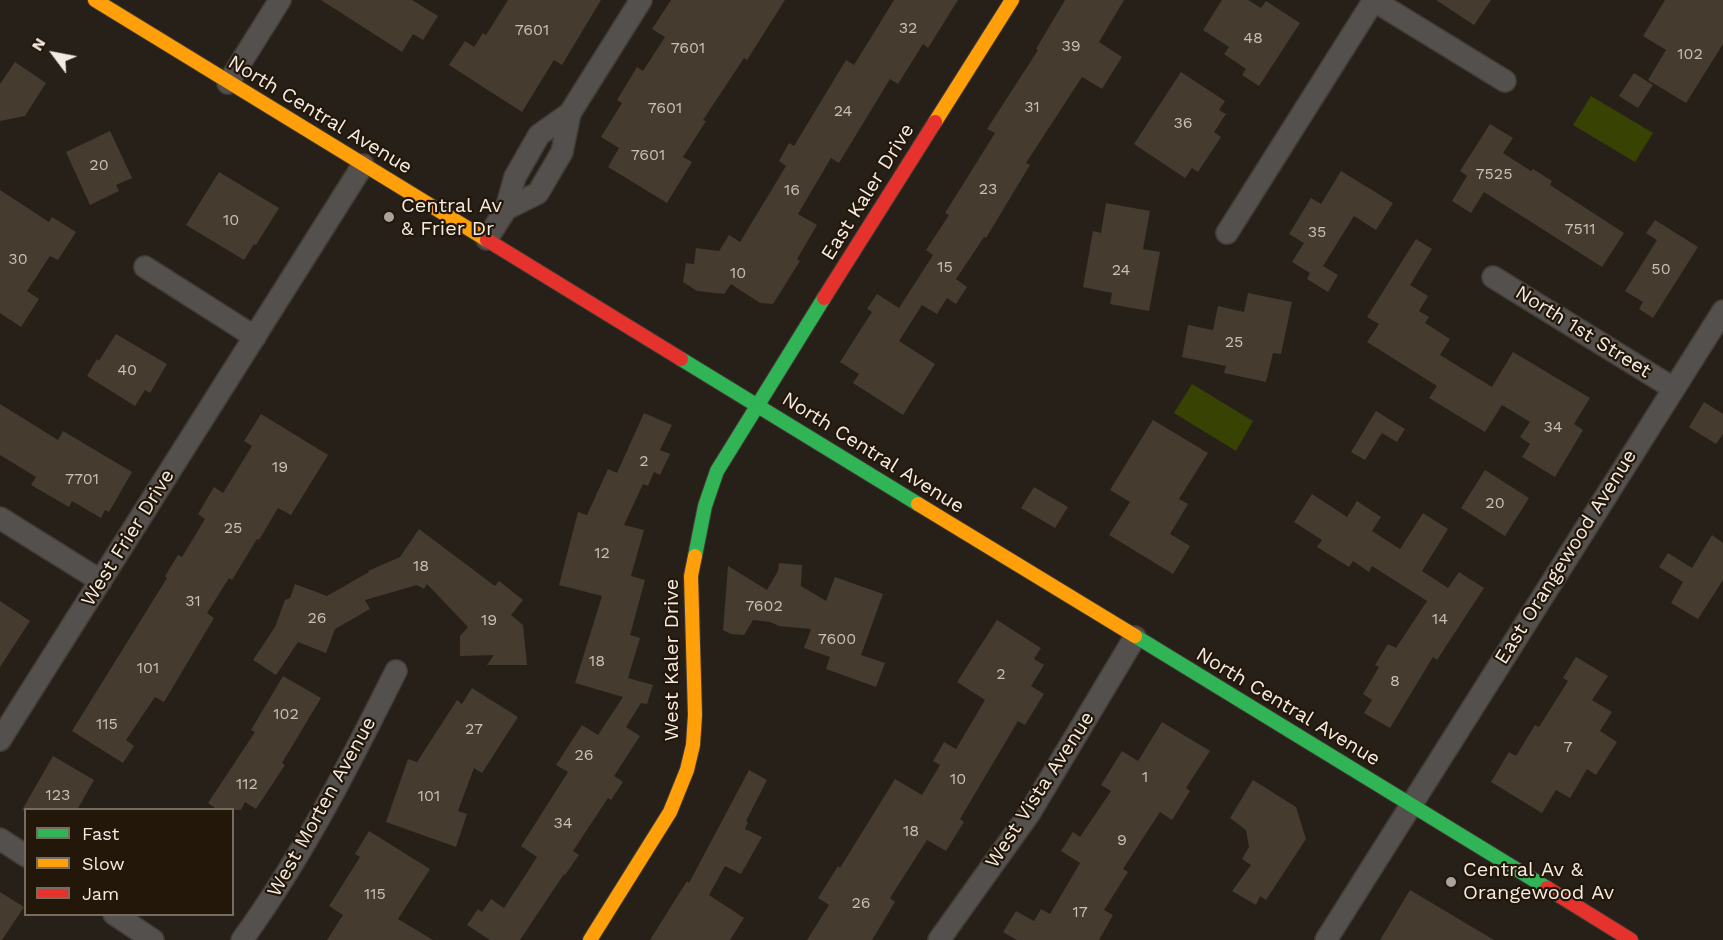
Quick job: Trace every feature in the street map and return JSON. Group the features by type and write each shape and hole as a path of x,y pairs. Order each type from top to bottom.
{"main road":[{"name":"North Central Avenue","path":"95,0 1631,940"},
{"name":"East Kaler Drive","path":"757,404 1012,0"},
{"name":"West Kaler Drive","path":"590,940 670,812 687,770 693,745 695,715 691,576 705,506 717,471 757,404"}],"street":[{"path":"228,83 280,0"},
{"path":"487,239 506,209 515,177 539,135 570,113 641,0"},
{"path":"1227,233 1374,0 1504,81"},
{"name":"West Frier Drive","path":"0,740 363,165"},
{"path":"145,267 255,337"},
{"name":"North 1st Street","path":"1493,277 1672,388"},
{"name":"East Orangewood Avenue","path":"1326,940 1672,388 1723,311"},
{"path":"0,518 101,581"},
{"name":"West Vista Avenue","path":"939,940 1029,814 1135,637"},
{"name":"West Morten Avenue","path":"242,940 314,828 396,671"},
{"path":"0,839 24,855"},
{"path":"116,916 153,940"}],"green space":[{"path":"1591,96 1653,133 1635,162 1573,125"},
{"path":"1192,384 1253,421 1236,451 1174,413"}],"building":[{"path":"321,0 412,0 438,16 423,40 413,34 402,52"},
{"path":"508,0 601,0 562,65 554,60 522,112 449,65 465,41 474,47 483,33 486,35"},
{"path":"671,0 785,0 747,60 744,58 703,120 706,121 683,157 692,162 667,203 608,167 619,148 601,137 622,103 617,100 637,67 643,71 665,37 652,29"},
{"path":"894,0 958,0 928,48 923,44 898,84 890,79 839,163 831,158 798,214 817,225 797,259 800,261 773,304 760,303 731,284 724,294 697,291 683,282 686,263 694,264 696,248 719,251 729,235 740,242 786,166 779,161 789,143 794,146 846,60 854,65"},
{"path":"1065,0 1124,0 1099,42 1122,57 1102,89 1082,77 1026,163 1030,165 986,238 984,237 956,279 967,287 956,304 947,298 937,314 922,305 899,341 935,364 903,415 853,383 859,374 840,362 872,312 867,309 877,294 899,308 933,255 926,250 949,215 945,213 995,133 987,129 1038,50 1036,49"},
{"path":"1222,0 1248,0 1261,8 1266,1 1300,23 1259,86 1242,75 1246,69 1224,54 1229,47 1203,30"},
{"path":"1436,0 1491,0 1474,25"},
{"path":"1665,0 1723,0 1723,44 1686,103 1648,80 1666,50 1643,36"},
{"path":"15,62 46,83 25,116 0,121 0,84"},
{"path":"1181,72 1225,101 1219,110 1226,114 1214,132 1221,137 1198,172 1192,168 1185,178 1134,144"},
{"path":"1634,73 1653,85 1638,108 1619,96"},
{"path":"1490,124 1513,138 1503,153 1552,181 1550,185 1624,233 1602,267 1484,192 1471,213 1452,201 1467,176 1460,171"},
{"path":"110,131 132,178 116,185 119,191 90,205 66,152"},
{"path":"1341,171 1393,203 1376,230 1354,216 1323,266 1338,275 1328,292 1307,279 1310,273 1292,262 1304,243 1289,234 1311,198 1321,204"},
{"path":"219,172 279,208 244,260 186,225"},
{"path":"0,190 49,222 52,217 76,232 58,260 50,256 27,291 39,299 21,327 0,313"},
{"path":"1106,203 1150,211 1143,249 1160,252 1149,311 1110,304 1112,293 1083,287 1093,231 1101,233"},
{"path":"1655,220 1698,247 1653,318 1639,309 1643,302 1625,291 1657,240 1646,233"},
{"path":"1416,239 1432,249 1410,285 1428,296 1419,311 1429,317 1425,323 1450,339 1440,355 1492,387 1513,352 1590,398 1574,424 1583,430 1555,477 1522,457 1530,444 1520,437 1530,422 1502,405 1485,432 1429,398 1437,386 1367,342 1379,324 1367,317"},
{"path":"1248,293 1292,302 1281,354 1273,353 1266,382 1224,373 1226,366 1182,357 1188,325 1213,330 1218,306 1244,312"},
{"path":"116,334 167,364 150,393 145,390 135,406 87,376"},
{"path":"1704,402 1723,414 1723,434 1716,444 1689,427"},
{"path":"0,404 58,440 63,431 132,472 109,512 105,510 101,518 72,501 69,507 31,485 36,477 0,455"},
{"path":"1376,411 1405,429 1397,442 1382,433 1365,460 1351,452"},
{"path":"644,413 672,425 660,450 670,454 660,475 654,472 648,486 643,484 624,525 644,530 631,576 645,580 630,635 640,638 628,678 653,685 647,704 641,703 626,727 640,736 614,776 623,782 611,800 608,798 573,851 579,855 520,940 490,940 467,925 478,909 482,912 491,899 504,908 537,857 521,846 568,772 556,765 582,725 598,735 623,697 575,683 602,596 559,585 578,512 587,515 608,469 617,473"},
{"path":"261,414 328,455 291,515 278,508 232,580 229,578 207,613 214,618 164,702 155,697 126,740 134,746 123,763 72,731 167,578 165,576 178,555 182,557 205,519 198,514 214,487 223,493 252,446 244,441"},
{"path":"1153,420 1208,453 1179,499 1188,504 1170,534 1190,546 1173,574 1109,535 1130,502 1110,490"},
{"path":"1485,470 1529,498 1505,536 1461,508"},
{"path":"1034,487 1068,507 1055,528 1021,508"},
{"path":"1312,494 1347,517 1357,501 1381,517 1372,531 1400,549 1423,513 1448,529 1422,571 1448,588 1459,572 1484,588 1437,660 1433,657 1390,728 1364,713 1372,700 1363,694 1379,667 1375,665 1388,644 1396,648 1427,601 1372,566 1369,572 1353,561 1349,567 1317,547 1322,540 1294,522"},
{"path":"419,529 495,586 499,581 523,600 511,615 523,625 527,665 487,665 494,655 460,656 460,636 468,627 427,584 424,589 417,585 365,600 370,609 335,629 326,653 298,642 276,675 253,660 275,627 285,600 290,598 295,584 327,596 368,571 400,557"},
{"path":"1712,535 1723,543 1723,580 1698,619 1671,603 1683,582 1659,567 1668,553 1692,568"},
{"path":"779,563 802,565 801,586 826,601 835,577 883,594 861,655 885,663 876,687 826,669 830,657 804,648 811,629 779,626 770,622 753,620 744,635 731,634 723,630 728,566 767,590 778,571"},
{"path":"0,601 30,621 0,667"},
{"path":"997,620 1041,648 1034,659 1044,665 1031,686 1044,694 1025,725 1018,721 960,819 964,822 946,851 927,840 890,898 895,902 872,940 807,940 829,905 818,898 838,866 840,868 895,779 922,795 940,765 933,761 944,742 956,749 985,700 957,682"},
{"path":"1576,657 1608,676 1592,700 1612,712 1600,731 1617,742 1596,775 1587,769 1570,798 1556,790 1542,813 1491,782 1509,752 1516,756 1535,725 1539,727 1568,681 1563,678"},
{"path":"283,676 321,698 282,763 285,765 256,809 245,802 241,810 215,808 208,803 255,732 251,730"},
{"path":"472,688 518,717 482,773 474,768 458,811 467,814 456,847 386,822 408,759 417,762 457,700 462,704"},
{"path":"1162,722 1210,751 1186,788 1190,791 1172,820 1160,812 1123,869 1128,872 1104,910 1113,915 1099,940 1017,940 1003,932 1016,911 1034,921 1041,909 1050,914 1080,863 1061,851 1073,832 1080,837 1111,791 1101,785 1122,751 1138,761"},
{"path":"53,756 94,780 78,808 24,808 22,810"},
{"path":"749,770 767,780 746,821 748,822 745,829 762,837 741,874 725,866 709,895 744,918 730,940 650,940 687,881 689,883"},
{"path":"1253,780 1296,807 1306,839 1266,900 1260,896 1256,905 1232,891 1251,865 1242,859 1249,847 1246,830 1230,818"},
{"path":"369,831 430,869 398,919 433,940 327,940 343,915 329,906 360,857 355,854"},
{"path":"1410,890 1494,940 1380,940"},
{"path":"0,892 24,907 2,940 0,940"}],"traffic: fast":[{"path":"695,556 705,506 717,471 824,298"},
{"path":"681,359 918,504"},
{"path":"1135,636 1547,888"}],"traffic: slow":[{"path":"95,0 487,240"},
{"path":"935,122 1012,0"},
{"path":"918,504 1135,636"},
{"path":"590,940 670,812 687,770 693,745 695,715 691,576 695,556"}],"traffic: jam":[{"path":"824,298 935,122"},
{"path":"487,240 681,359"},
{"path":"1547,888 1631,940"}],"place":[{"name":"Central Av & Frier Dr","path":"389,217"},
{"name":"Central Av & Orangewood Av","path":"1451,882"}]}
